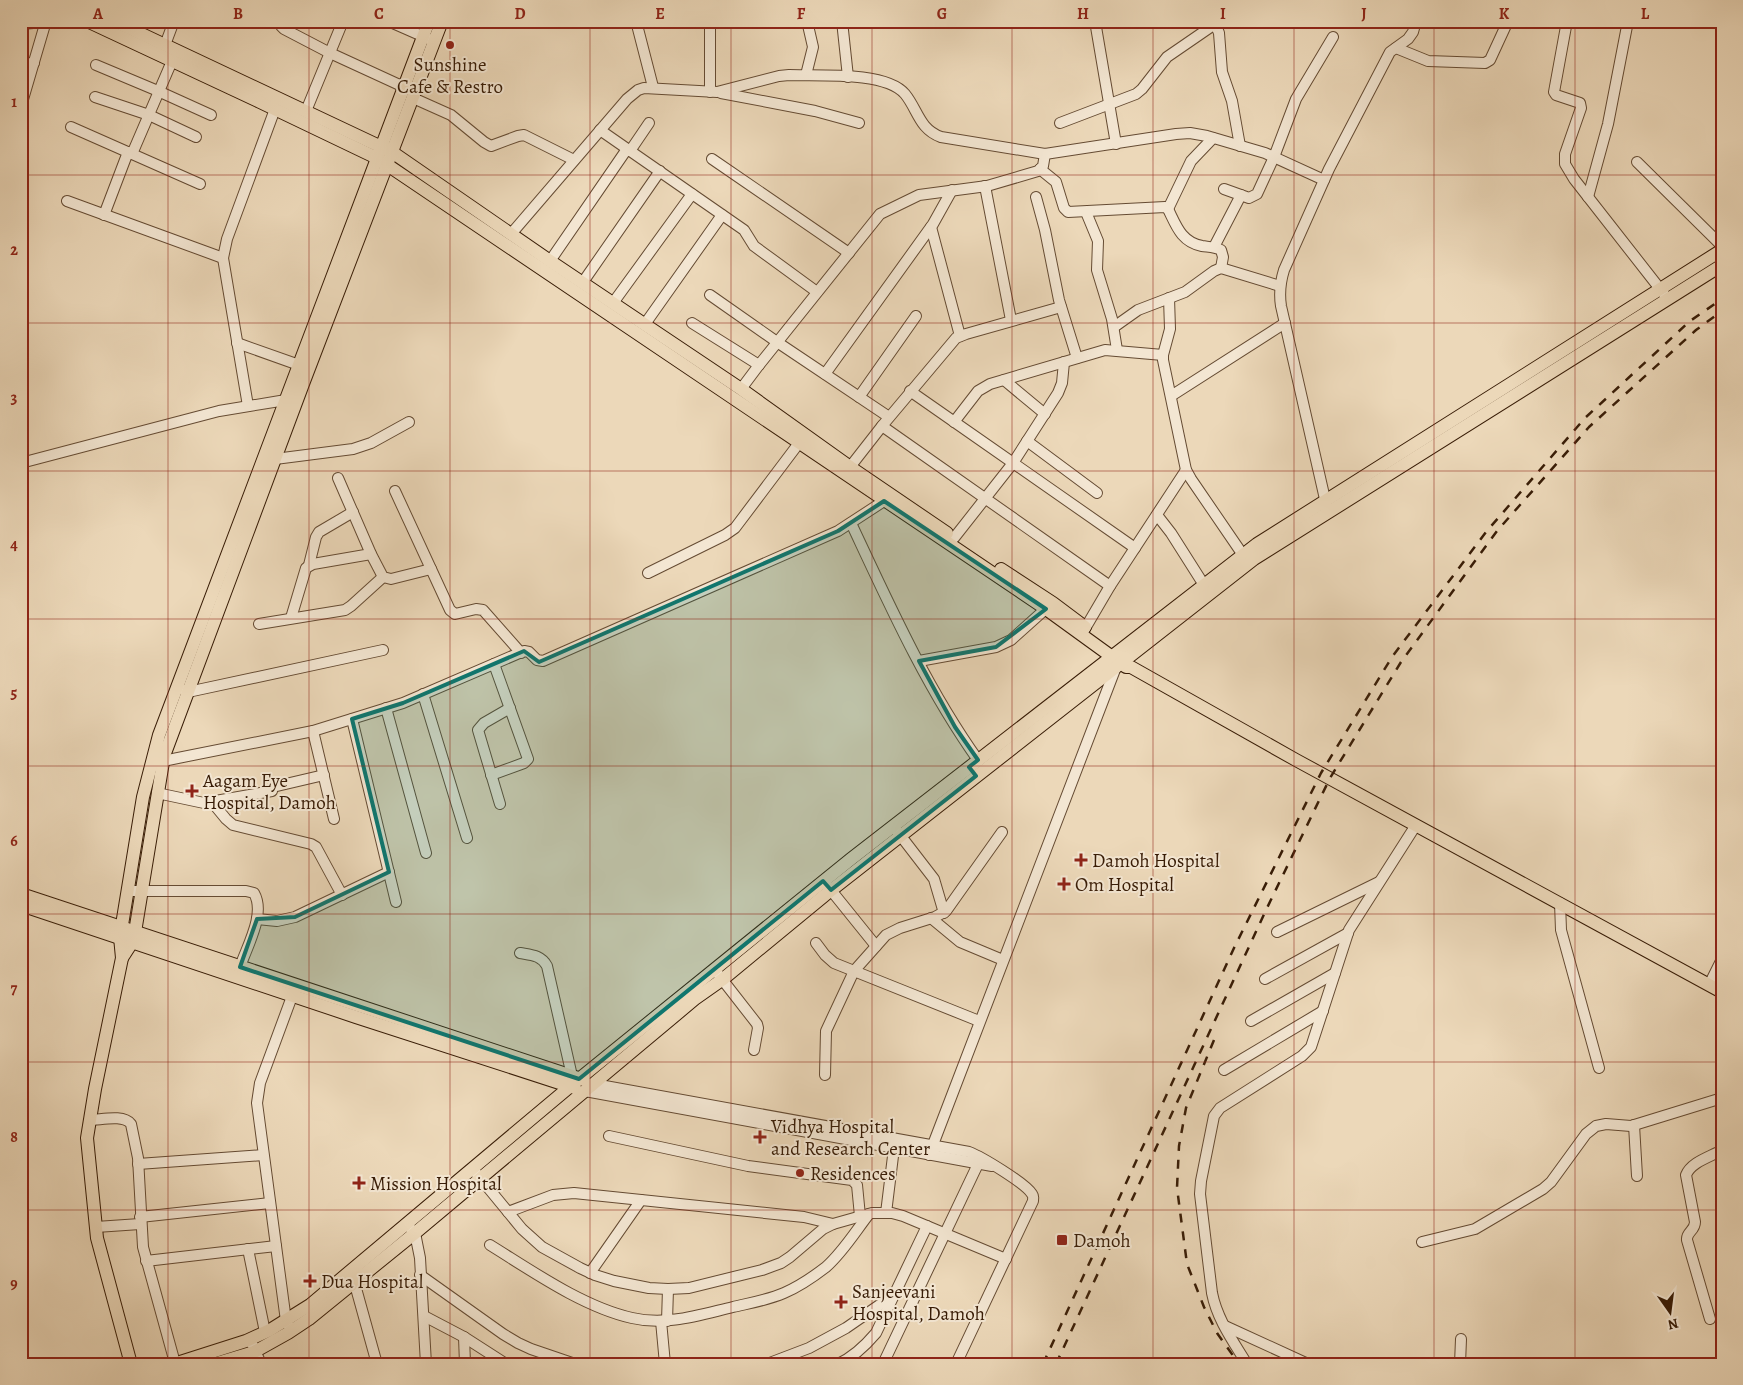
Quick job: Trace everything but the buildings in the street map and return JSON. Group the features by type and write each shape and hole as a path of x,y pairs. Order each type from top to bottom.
{"main road":[{"path":"86,21 275,109 384,156 884,501 1049,606"},
{"path":"114,21 306,111 384,156 511,234 741,389 954,538 1049,606 1120,661 1290,757 1722,992"},
{"path":"213,608 275,459 299,365 384,156 413,98 429,39 429,21"},
{"path":"131,1364 97,1238 87,1138 122,958 121,932 143,798 384,156 404,87 429,39 442,21"},
{"path":"1664,294 1722,248"},
{"path":"1120,661 1204,585 1263,540 1326,506 1664,294 1722,265"},
{"path":"175,1364 196,1360 265,1332 309,1319 351,1277 476,1173 573,1081 631,1044 696,998 719,974 974,768 1326,506"},
{"path":"122,958 134,937 157,793 157,762"},
{"path":"21,894 134,937 589,1087"},
{"path":"21,905 121,932"},
{"path":"193,956 240,967 294,990"},
{"path":"476,1173 589,1087 631,1044"},
{"path":"214,1364 254,1352 289,1326"}],"street":[{"path":"165,45 174,21"},
{"path":"306,111 343,21"},
{"path":"388,21 429,39"},
{"path":"636,21 653,87"},
{"path":"806,76 813,47 807,21"},
{"path":"842,21 848,77"},
{"path":"1095,21 1116,144"},
{"path":"1326,506 1280,300 1280,286 1284,270 1324,180 1390,52 1408,39 1416,21"},
{"path":"1396,48 1428,61 1488,62 1508,21"},
{"path":"1567,21 1554,90 1556,95 1578,102 1581,105 1565,154 1570,174 1664,294"},
{"path":"1588,197 1608,124 1628,21"},
{"path":"21,24 46,22 21,106"},
{"path":"278,22 284,29 330,53 404,87"},
{"path":"1060,123 1110,105 1139,92 1167,57 1214,22 1219,33 1222,72 1232,101 1240,146"},
{"path":"710,28 713,92"},
{"path":"1224,189 1249,198 1257,194 1274,157 1296,99 1333,37"},
{"path":"104,215 172,61"},
{"path":"21,64 34,63"},
{"path":"96,65 158,90 211,115"},
{"path":"713,92 779,76 848,77 881,80 894,85 904,94 924,126 935,135 941,137 1045,154 1190,133 1213,138 1274,157 1324,180"},
{"path":"511,234 632,94 644,88 653,87 713,92 815,111 859,123"},
{"path":"95,97 149,115 196,137"},
{"path":"413,98 451,115 491,146 524,135 574,160"},
{"path":"248,406 223,258 227,239 275,109"},
{"path":"550,261 649,123"},
{"path":"71,127 200,184"},
{"path":"600,130 747,233 754,246 817,292"},
{"path":"1168,209 1193,158 1213,138"},
{"path":"741,389 880,214 918,195 985,186 1040,169 1043,166 1045,154"},
{"path":"712,159 849,253"},
{"path":"1637,162 1722,248"},
{"path":"1040,169 1056,182 1066,211 1071,213 1162,206 1168,209 1178,230 1190,241 1201,246 1219,249 1222,253 1220,268"},
{"path":"582,282 660,171"},
{"path":"985,186 1010,320"},
{"path":"825,374 931,227 952,190"},
{"path":"613,303 692,194"},
{"path":"1214,247 1241,195"},
{"path":"1036,197 1061,307 1077,358"},
{"path":"67,201 223,258"},
{"path":"1086,212 1096,235 1097,270 1114,327 1117,350"},
{"path":"645,324 722,215"},
{"path":"931,227 960,336"},
{"path":"1114,327 1138,310 1185,292 1220,268 1280,286"},
{"path":"710,295 889,417"},
{"path":"1169,298 1170,329 1163,355 1186,470 1243,555"},
{"path":"850,467 951,342 960,336 1010,320 1061,307"},
{"path":"859,397 916,316"},
{"path":"692,323 759,365"},
{"path":"1171,396 1285,323"},
{"path":"237,343 299,365"},
{"path":"954,422 978,391 990,384 1104,350 1163,355"},
{"path":"954,538 1012,463 1045,414 1061,388 1064,362"},
{"path":"1004,380 1045,414"},
{"path":"910,391 1134,548"},
{"path":"21,463 218,412 291,400"},
{"path":"275,459 353,449 371,443 409,422"},
{"path":"882,426 1110,586"},
{"path":"1027,441 1097,493"},
{"path":"648,573 725,535 735,528 799,443"},
{"path":"1084,632 1110,586 1186,470"},
{"path":"338,478 383,577 391,579 431,569"},
{"path":"394,490 452,613 458,614 476,609 483,610 521,653"},
{"path":"157,762 313,731 386,708 527,651 537,660 543,661 829,535 851,524 884,501"},
{"path":"310,566 316,537 319,532 353,512"},
{"path":"1157,515 1171,533 1204,585"},
{"path":"851,524 902,630 955,727 974,768"},
{"path":"291,618 304,571 310,566 371,554"},
{"path":"259,624 348,608 383,577"},
{"path":"919,661 996,647 1011,640 1049,606"},
{"path":"182,690 383,650"},
{"path":"930,1150 1120,661"},
{"path":"491,775 524,763 528,758 494,664"},
{"path":"423,694 467,838"},
{"path":"386,708 426,853"},
{"path":"500,804 478,730 484,724 510,708"},
{"path":"352,719 396,902"},
{"path":"313,731 334,819"},
{"path":"157,793 198,802 212,802 275,789 324,775"},
{"path":"212,802 226,819 234,824 311,844 316,847 342,895"},
{"path":"1247,1364 1224,1326 1215,1306 1212,1293 1200,1194 1214,1116 1220,1108 1308,1052 1314,1041 1348,933 1416,825"},
{"path":"897,831 934,879 944,913"},
{"path":"825,1075 825,1039 828,1024 854,971 881,939 892,931 944,913 1002,832"},
{"path":"258,919 276,921 289,919 389,872"},
{"path":"1277,932 1379,882"},
{"path":"827,885 876,946"},
{"path":"128,891 250,891 254,893 257,898 258,919 240,967"},
{"path":"1560,903 1561,930 1599,1068"},
{"path":"931,918 960,942 1003,960"},
{"path":"1265,979 1348,933"},
{"path":"816,943 829,959 854,971 979,1021"},
{"path":"520,954 541,958 547,966 573,1081"},
{"path":"1709,985 1722,959"},
{"path":"1251,1021 1335,973"},
{"path":"719,974 757,1024 754,1050"},
{"path":"289,1326 257,1112 258,1092 294,990"},
{"path":"1224,1070 1323,1010"},
{"path":"589,1087 930,1150 978,1164 998,1167"},
{"path":"1422,1242 1475,1229 1543,1189 1551,1182 1586,1134 1596,1126 1606,1124 1634,1125 1722,1098"},
{"path":"90,1120 123,1119 129,1121 136,1142 140,1221 146,1261 175,1364"},
{"path":"1634,1125 1637,1176"},
{"path":"824,1131 894,1148 969,1152 998,1167 1030,1191 1034,1198 956,1364"},
{"path":"490,1245 558,1287 580,1298 631,1318 664,1321 757,1302 784,1293 811,1277 837,1256 864,1215 856,1185 852,1180 748,1166 608,1136"},
{"path":"886,1213 894,1148"},
{"path":"1710,1318 1687,1240 1688,1234 1694,1229 1696,1222 1686,1175 1688,1170 1694,1165 1722,1150"},
{"path":"138,1164 263,1156"},
{"path":"884,1364 978,1164"},
{"path":"476,1173 531,1238 590,1273 631,1285 668,1289 690,1288 772,1267 790,1257 823,1229 833,1224 864,1215 886,1213 903,1216 1006,1259"},
{"path":"508,1212 560,1194 574,1193 804,1217 833,1224"},
{"path":"590,1273 641,1200"},
{"path":"96,1227 270,1203"},
{"path":"838,1364 857,1353 876,1333 928,1226"},
{"path":"411,1229 419,1252 426,1364"},
{"path":"146,1261 276,1246"},
{"path":"248,1249 265,1332"},
{"path":"420,1275 503,1334 531,1349 575,1364"},
{"path":"351,1277 377,1364"},
{"path":"665,1364 664,1321 668,1289"},
{"path":"767,1364 809,1348 846,1328 894,1296"},
{"path":"424,1316 464,1337 506,1364"},
{"path":"1224,1326 1308,1364"},
{"path":"464,1337 465,1364"},
{"path":"250,1339 254,1352 261,1364"},
{"path":"1460,1364 1461,1339"},
{"path":"488,1353 489,1364"}],"highlighted area":[{"path":"884,501 1046,609 996,647 919,661 955,727 978,760 969,767 976,776 831,890 823,881 579,1079 240,967 257,919 295,917 389,872 352,719 403,703 524,651 539,662 838,531"}],"railway":[{"path":"1043,1364 1234,948 1321,773 1392,657 1486,532 1585,418 1690,321 1722,299"},
{"path":"1056,1364 1266,910 1330,778 1401,662 1497,531 1589,427 1696,330 1722,311"},
{"path":"1214,1040 1186,1108 1179,1146 1177,1188 1187,1264 1204,1307 1217,1333 1239,1364"}],"place":[{"name":"Sunshine Cafe & Restro","path":"450,45"},
{"name":"Aagam Eye Hospital, Damoh","path":"192,791"},
{"name":"Damoh Hospital","path":"1081,860"},
{"name":"Om Hospital","path":"1064,884"},
{"name":"Vidhya Hospital and Research Center","path":"760,1137"},
{"name":"Residences","path":"800,1173"},
{"name":"Mission Hospital","path":"359,1183"},
{"name":"Damoh","path":"1062,1240"},
{"name":"Dua Hospital","path":"310,1281"},
{"name":"Sanjeevani Hospital, Damoh","path":"841,1302"}]}
